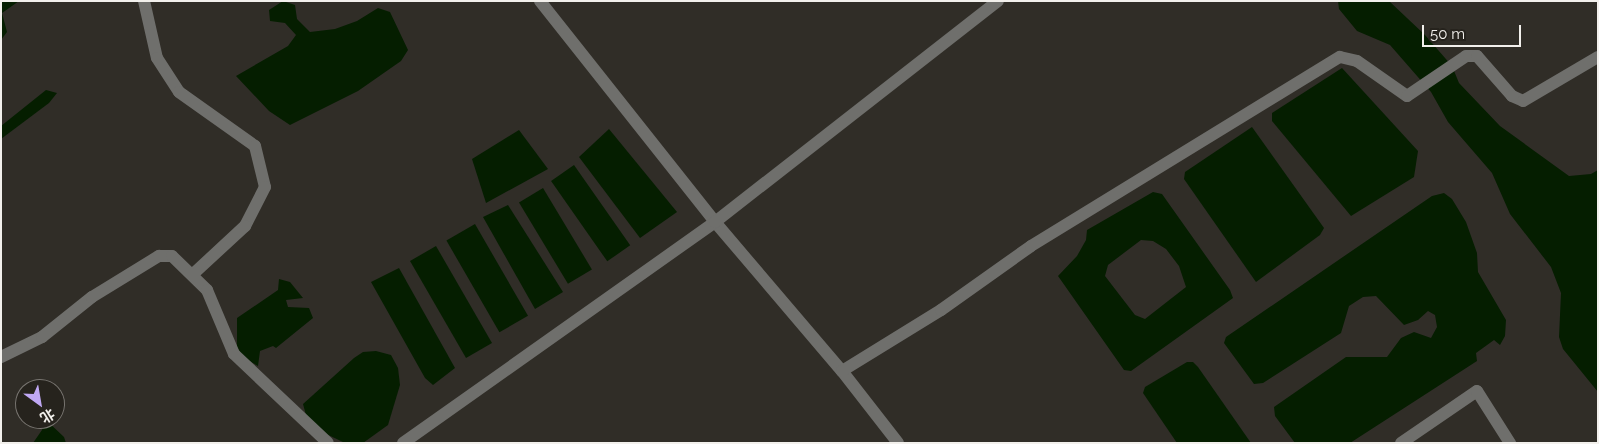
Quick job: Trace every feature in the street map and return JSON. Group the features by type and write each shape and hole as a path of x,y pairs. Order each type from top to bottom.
{"street":[{"path":"144,1 157,58 170,79 179,92 255,146 265,188 245,226 192,275"},
{"path":"540,1 714,222 842,371 898,443"},
{"path":"402,443 714,222 998,1"},
{"path":"842,371 941,310 1031,246 1340,57 1357,61 1402,95 1419,91 1466,56 1477,56 1512,96 1523,102 1598,57"},
{"path":"1,357 42,337 92,297 159,256 172,256 207,290 234,354 328,443"},
{"path":"1401,443 1477,391 1510,443"}],"shaded area":[{"path":"1,1 19,1 2,13 7,32 1,40"},
{"path":"283,1 295,5 297,19 310,32 335,29 357,21 378,8 390,12 408,50 401,61 358,91 290,125 269,111 236,76 288,46 296,35 285,23 270,21 269,10"},
{"path":"1338,1 1389,1 1425,35 1452,66 1459,83 1500,126 1569,176 1591,174 1598,170 1598,392 1563,349 1559,337 1561,293 1551,267 1510,214 1492,173 1448,122 1431,92 1390,45 1357,31 1339,9"},
{"path":"1342,68 1418,151 1414,177 1351,216 1272,121 1272,113"},
{"path":"46,90 57,93 49,103 1,139 1,126"},
{"path":"1252,127 1324,228 1320,235 1256,282 1184,179 1185,172"},
{"path":"609,129 677,212 640,238 579,157"},
{"path":"519,130 548,169 486,203 472,159"},
{"path":"574,165 630,245 607,261 551,181"},
{"path":"543,188 592,269 568,284 519,202"},
{"path":"1153,192 1162,194 1230,290 1233,298 1131,371 1124,370 1058,276 1077,256 1086,240 1087,230","holes":["1141,240 1153,241 1166,249 1179,266 1186,287 1145,319 1135,315 1105,276 1108,265"]},
{"path":"1444,193 1452,199 1466,222 1477,253 1478,272 1506,320 1505,336 1500,345 1494,340 1476,353 1477,361 1350,443 1295,443 1275,416 1274,407 1346,357 1387,357 1401,338 1414,332 1431,338 1437,327 1435,315 1428,311 1418,320 1404,325 1376,296 1363,297 1349,306 1341,333 1263,383 1254,384 1224,343 1226,337 1432,196"},
{"path":"508,205 563,292 535,309 483,217"},
{"path":"475,224 528,316 499,332 446,240"},
{"path":"436,246 492,343 466,358 410,261"},
{"path":"399,268 455,368 433,385 425,378 371,282"},
{"path":"279,279 290,282 303,298 286,300 288,307 309,308 313,318 276,348 273,346 260,351 258,366 244,358 237,347 237,318 278,290"},
{"path":"376,351 391,355 398,368 400,385 388,425 363,443 345,443 320,431 306,415 303,404 354,358 363,352"},
{"path":"1187,362 1193,362 1198,367 1251,443 1177,443 1143,393 1145,387"},
{"path":"56,429 64,437 66,443 33,443 42,430"}]}
